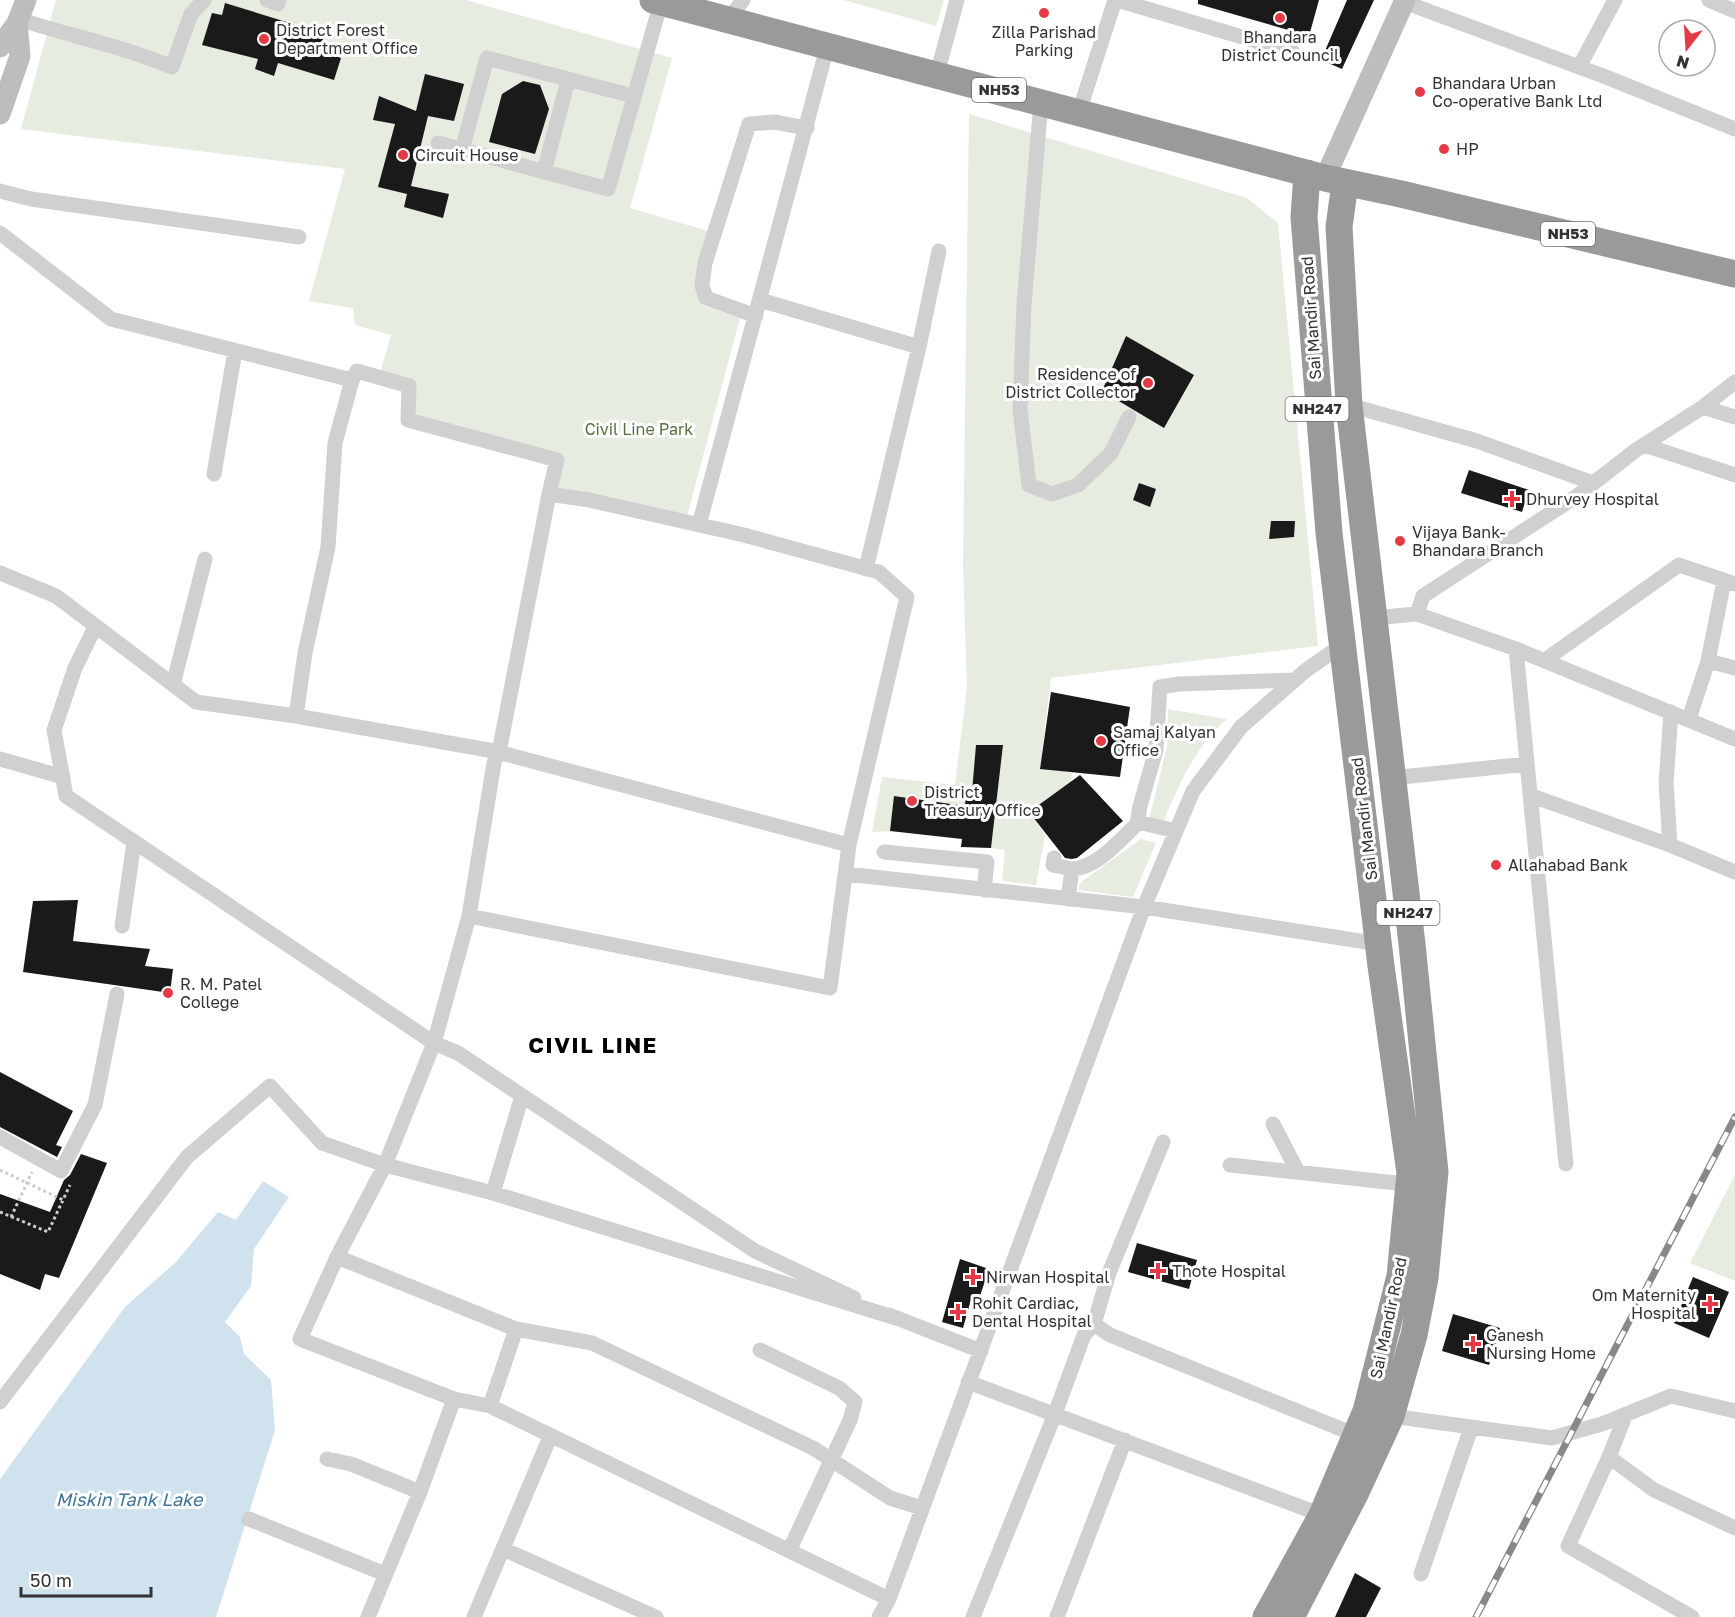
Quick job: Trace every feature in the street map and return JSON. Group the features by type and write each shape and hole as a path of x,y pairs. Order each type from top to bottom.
{"highway":[{"name":"NH53","path":"657,1 736,10 828,44 1252,159 1326,178 1733,270"},
{"path":"1252,159 1288,183 1304,217"},
{"name":"Sai Mandir Road","path":"1291,1617 1355,1494 1391,1416 1414,1335 1425,1278 1421,1186 1410,1173 1379,944 1342,645 1317,405 1304,217 1326,178"},
{"name":"Sai Mandir Road","path":"1266,1617 1322,1515 1366,1411 1421,1186 1435,1172 1413,944 1391,778 1348,405 1339,227 1326,178"},
{"path":"1339,227 1350,211 1364,203 1401,194"},
{"path":"1342,645 1375,630"}],"main road":[{"path":"1326,178 1405,1"},
{"path":"0,47 21,14"},
{"path":"0,114 20,56 21,14"}],"street":[{"path":"21,14 73,37 148,57 172,67 191,14 204,0"},
{"path":"267,0 278,4 279,0"},
{"path":"937,74 957,0"},
{"path":"1079,112 1116,0 1293,52"},
{"path":"1579,67 1615,0"},
{"path":"1709,0 1735,11"},
{"path":"438,143 608,189 657,1"},
{"path":"1405,1 1735,129"},
{"path":"699,525 828,44"},
{"path":"462,150 487,58 633,96"},
{"path":"543,172 568,80"},
{"path":"1041,102 1024,304 1020,410 1029,485 1052,494 1078,485 1111,453 1129,417"},
{"path":"756,316 706,298 702,285 705,263 749,124 774,122 807,128"},
{"path":"0,191 31,199 299,237"},
{"path":"0,233 111,319 352,380"},
{"path":"866,568 919,347 939,251"},
{"path":"760,300 919,347"},
{"path":"214,474 235,351"},
{"path":"296,716 305,653 328,548 335,443 352,380 357,371 409,386 408,420 557,460 494,763 469,916 434,1043 385,1165 337,1257 300,1339 454,1399 490,1406 889,1599"},
{"path":"1417,614 1423,596 1593,483 1703,407 1735,382"},
{"path":"1348,405 1477,441 1593,483"},
{"path":"1703,407 1735,417"},
{"path":"1644,446 1735,475"},
{"path":"469,916 830,988 849,845 907,597 879,572 866,568 699,525 589,500 549,494"},
{"path":"173,685 205,559"},
{"path":"1545,660 1679,565 1730,582 1689,719"},
{"path":"0,573 56,596 196,702 296,716 498,752 849,845"},
{"path":"1375,630 1417,614 1545,660 1735,739"},
{"path":"95,627 75,668 54,730 66,796 434,1043 458,1053 755,1251 896,1318"},
{"path":"879,1617 889,1599 1144,908 1193,791 1241,727 1295,680 1342,645"},
{"path":"1516,649 1532,796 1544,958 1566,1164"},
{"path":"1708,661 1735,668"},
{"path":"1054,858 1053,865 1072,869 1083,868 1109,850 1138,822 1140,806 1156,750 1160,687 1179,684 1295,680"},
{"path":"1670,844 1666,783 1671,712"},
{"path":"0,759 63,777"},
{"path":"1391,778 1527,764"},
{"path":"1532,796 1670,844 1735,872"},
{"path":"1138,822 1176,831"},
{"path":"122,926 134,842"},
{"path":"884,852 987,862 984,890"},
{"path":"1068,899 1072,869"},
{"path":"846,874 1144,908 1379,944"},
{"path":"0,1137 61,1171 95,1105 117,994"},
{"path":"0,1402 187,1157 270,1086 322,1143 385,1165 493,1193 896,1318 981,1351"},
{"path":"493,1193 522,1096"},
{"path":"1273,1125 1298,1172"},
{"path":"973,1617 1055,1414 1084,1335 1094,1324 1109,1273 1163,1142"},
{"path":"1230,1165 1421,1186"},
{"path":"337,1257 516,1329 592,1343 813,1448 890,1498 922,1508"},
{"path":"1094,1324 1110,1335 1356,1435"},
{"path":"490,1406 516,1329"},
{"path":"760,1350 839,1388 855,1402 850,1420 789,1551"},
{"path":"968,1382 1322,1515"},
{"path":"1391,1416 1552,1438 1625,1416 1671,1396 1735,1411"},
{"path":"368,1617 420,1492 454,1399"},
{"path":"1625,1416 1609,1457 1568,1546 1692,1617"},
{"path":"1421,1574 1471,1428"},
{"path":"474,1617 550,1437"},
{"path":"1057,1617 1125,1440"},
{"path":"1609,1457 1654,1490 1735,1528"},
{"path":"327,1459 351,1464 420,1492"},
{"path":"249,1519 385,1574"},
{"path":"503,1549 656,1617"}],"path":[{"path":"11,1217 39,1159"},
{"path":"0,1170 63,1200"},
{"path":"0,1212 48,1232 74,1176 61,1171"}],"green space":[{"name":"Civil Line Park","path":"56,0 466,0 672,58 630,208 708,231 698,269 699,297 703,306 740,318 687,516 557,487 563,460 410,418 410,384 380,373 391,335 355,325 353,308 309,301 345,169 21,129"},
{"path":"844,0 944,0 936,26"},
{"path":"969,114 1247,198 1278,223 1318,646 1051,678 1040,768 1072,773 1071,782 1030,812 1045,835 1036,885 1002,881 1005,850 991,848 1003,745 977,745 972,792 966,792 965,806 895,796 890,831 872,832 882,777 955,785 967,688 963,563"},
{"path":"1168,709 1227,719 1197,753 1163,822 1149,820 1168,742"},
{"path":"1141,839 1156,843 1133,897 1078,890 1081,882"},
{"path":"1735,1175 1735,1281 1690,1263"}],"water":[{"name":"Miskin Tank Lake","path":"263,1181 289,1197 254,1249 251,1286 225,1322 240,1337 244,1354 271,1380 275,1430 216,1617 0,1617 0,1479 125,1307 175,1263 218,1212 236,1220"}],"building":[{"name":"Bhandara District Council","path":"1198,0 1319,0 1309,36 1198,4"},
{"path":"1347,0 1374,0 1342,69 1321,60"},
{"name":"District Forest Department Office","path":"225,3 325,34 319,50 341,58 334,80 278,63 274,76 255,69 258,59 202,45 212,13 222,15"},
{"name":"Circuit House","path":"425,74 464,84 454,121 428,116 411,186 449,194 443,218 404,207 407,194 378,187 395,124 373,120 379,96 416,111"},
{"name":"Circuit House","path":"523,81 540,85 549,109 535,154 489,142 502,94"},
{"name":"Residence of District Collector","path":"1126,336 1194,375 1164,428 1102,391"},
{"path":"1469,470 1529,490 1522,512 1461,493"},
{"path":"1139,483 1156,489 1150,507 1133,500"},
{"path":"1271,521 1295,521 1294,537 1269,539"},
{"path":"1051,692 1130,707 1120,777 1040,769"},
{"name":"District Treasury Office","path":"976,745 1003,745 991,848 961,847 962,839 890,831 894,796 965,806 966,792 972,792"},
{"path":"1080,775 1123,821 1077,858 1072,859 1065,858 1029,812"},
{"path":"78,900 73,941 150,949 145,966 173,969 170,993 23,972 33,901"},
{"path":"0,1072 73,1111 56,1145 62,1147 57,1157 0,1127"},
{"path":"81,1154 107,1163 59,1278 45,1274 40,1290 0,1274 0,1194 50,1212 64,1180 70,1175"},
{"path":"1137,1243 1197,1260 1189,1289 1128,1272"},
{"path":"960,1259 989,1269 979,1299 972,1296 963,1328 942,1322"},
{"path":"1693,1277 1729,1292 1709,1338 1674,1323"},
{"path":"1453,1314 1500,1328 1489,1365 1442,1351"},
{"path":"1355,1573 1381,1588 1366,1617 1335,1617"}],"railway":[{"path":"1476,1617 1735,1117"}],"place":[{"name":"Zilla Parishad Parking","path":"1044,13"},
{"name":"Bhandara District Council","path":"1280,18"},
{"name":"District Forest Department Office","path":"264,39"},
{"name":"Bhandara Urban Co-operative Bank Ltd","path":"1420,92"},
{"name":"HP","path":"1444,149"},
{"name":"Circuit House","path":"403,155"},
{"name":"Residence of District Collector","path":"1148,383"},
{"name":"Dhurvey Hospital","path":"1512,499"},
{"name":"Vijaya Bank- Bhandara Branch","path":"1400,541"},
{"name":"Samaj Kalyan Office","path":"1101,741"},
{"name":"District Treasury Office","path":"912,801"},
{"name":"Allahabad Bank","path":"1496,865"},
{"name":"R. M. Patel College","path":"168,993"},
{"name":"Thote Hospital","path":"1158,1271"},
{"name":"Nirwan Hospital","path":"973,1277"},
{"name":"Om Maternity Hospital","path":"1710,1304"},
{"name":"Rohit Cardiac, Dental Hospital","path":"958,1312"},
{"name":"Ganesh Nursing Home","path":"1473,1344"}],"district":[{"name":"CIVIL LINE","path":"593,1045"}]}
